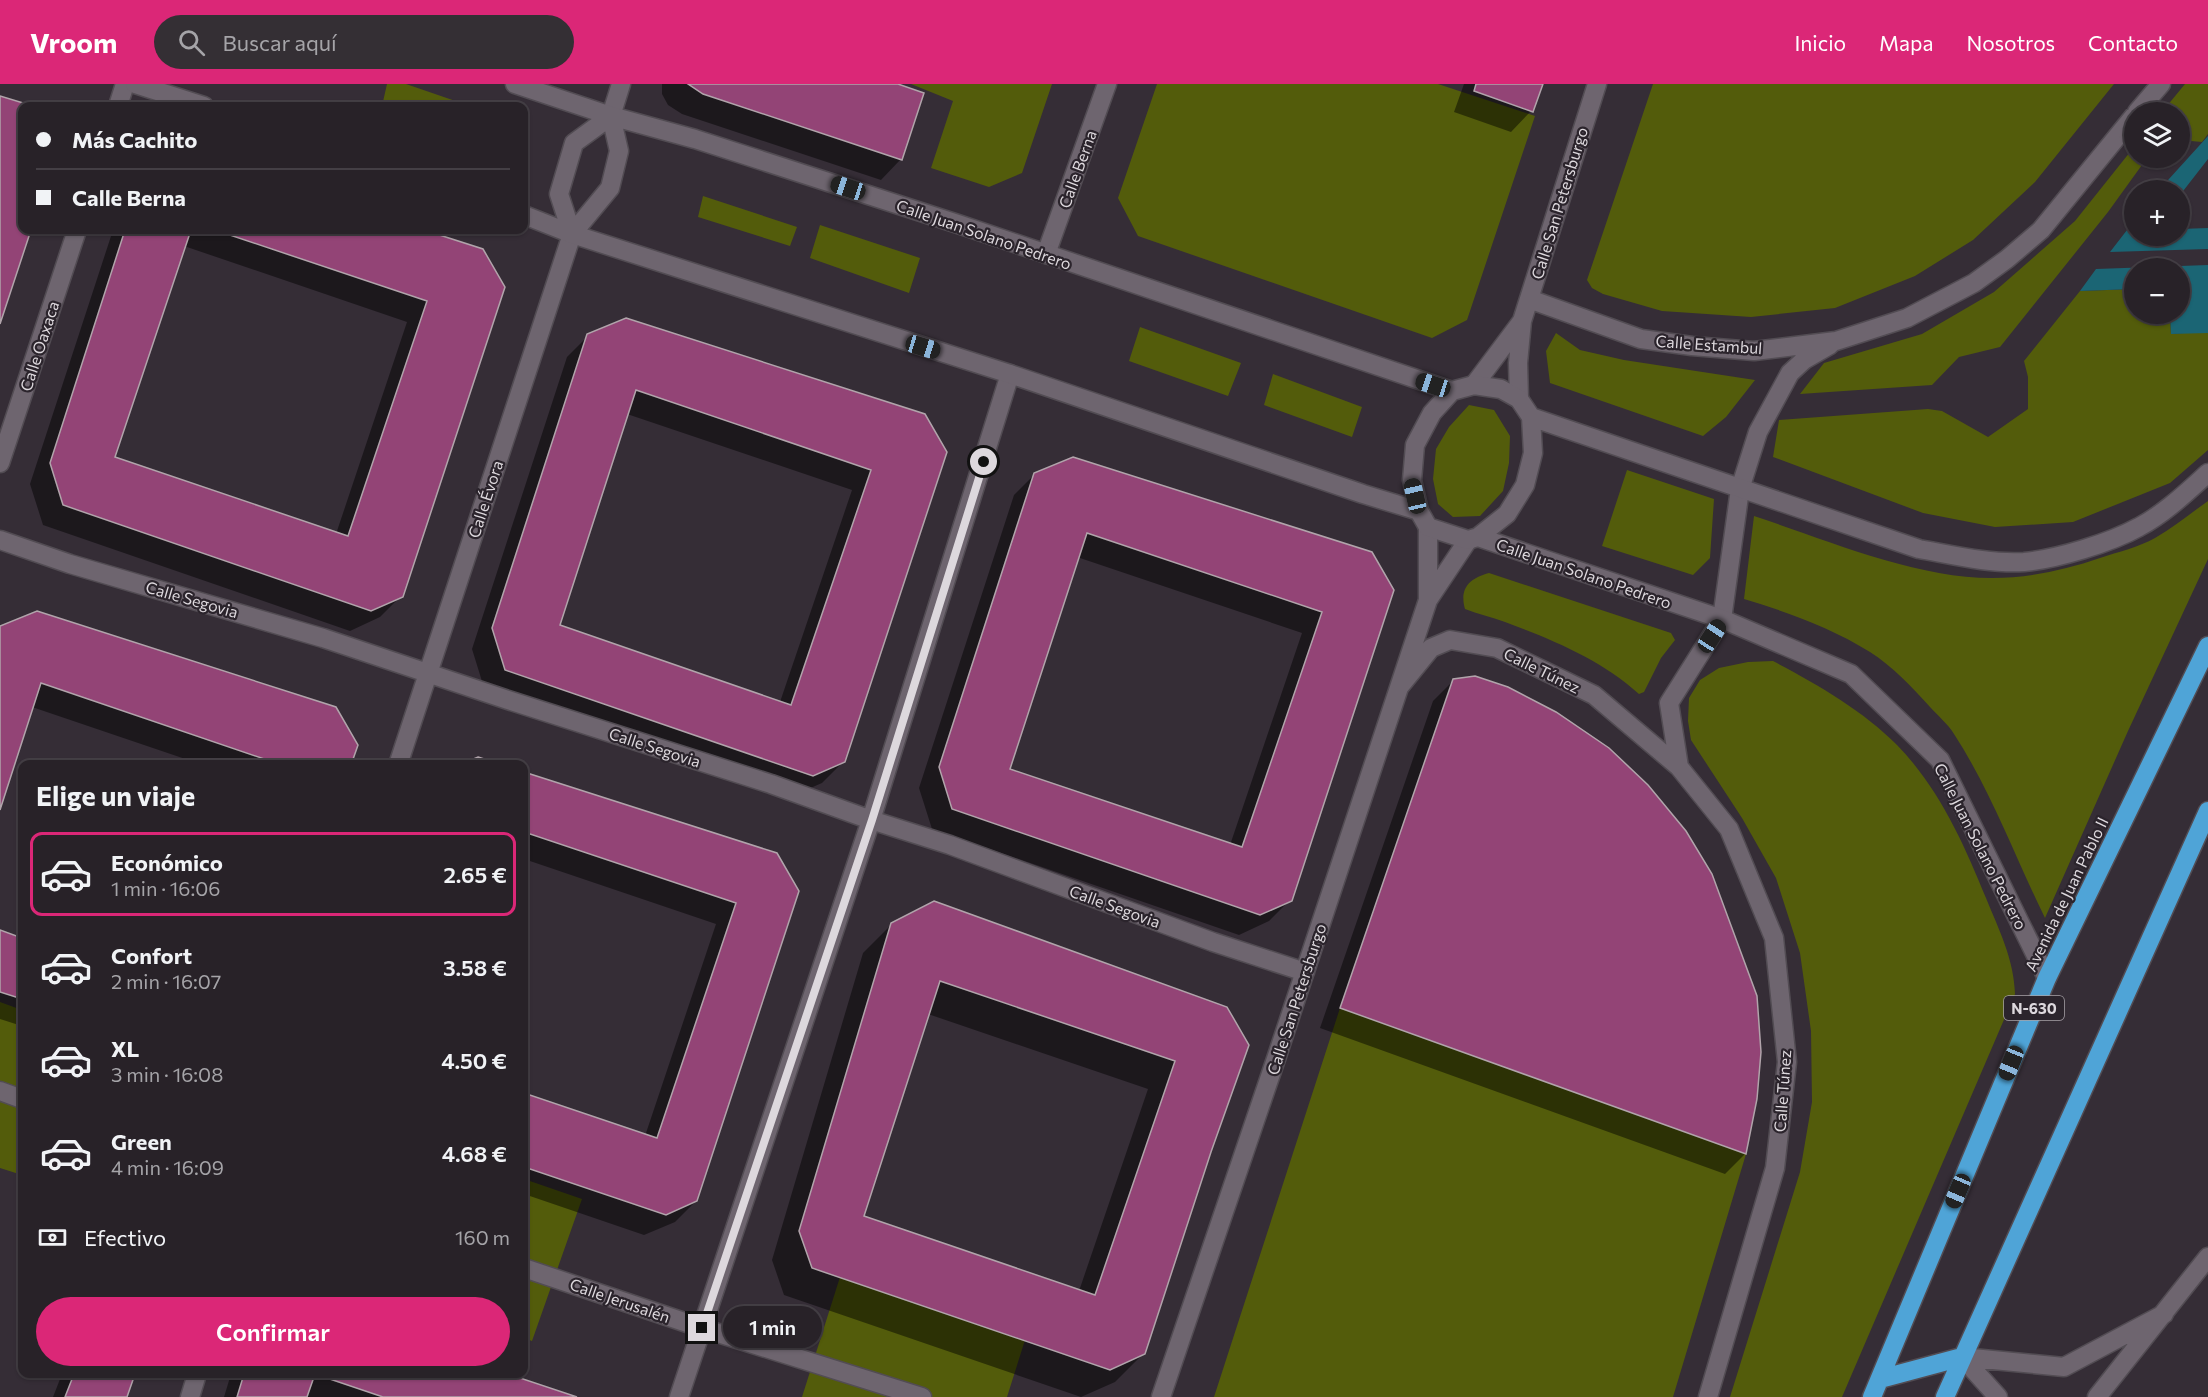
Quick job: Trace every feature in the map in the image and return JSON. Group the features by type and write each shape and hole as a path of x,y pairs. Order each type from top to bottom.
{"highway":[{"name":"Avenida de Juan Pablo II","path":"1872,1397 2047,978 2208,646"},
{"path":"1945,1397 2208,811"},
{"path":"1880,1379 1962,1357"}],"street":[{"path":"119,102 125,84"},
{"path":"135,84 191,102"},
{"name":"Calle Juan Solano Pedrero","path":"515,84 611,116 706,142 958,224 1452,391"},
{"path":"572,234 559,194 574,143 611,116 621,84"},
{"name":"Calle Berna","path":"1046,254 1107,84"},
{"name":"Calle San Petersburgo","path":"1519,399 1518,363 1522,321 1597,84"},
{"name":"Calle Estambul","path":"2146,102 2161,84"},
{"name":"Calle Évora","path":"400,760 572,234 610,188 619,151 611,116"},
{"name":"Calle Estambul","path":"1529,299 1641,339 1682,345 1754,351 1836,341 1907,318 1974,283 2007,259 2041,230 2124,129"},
{"path":"528,217 572,234 1011,374 1363,494 1423,519 1473,538 1506,514 1525,485 1533,453 1531,417 1519,399 1501,389 1474,385 1452,391 1432,413 1415,445 1412,480 1423,519"},
{"name":"Calle Oaxaca","path":"0,463 76,234"},
{"name":"Calle San Petersburgo","path":"1474,385 1522,321"},
{"path":"1722,619 1740,489 1758,432 1790,373 1804,360 1836,341"},
{"path":"679,1397 872,820 1011,374"},
{"path":"1531,417 1919,549 1974,559 2024,562 2072,552 2103,542 2141,526 2208,473"},
{"name":"Calle San Petersburgo","path":"1423,519 1428,600"},
{"name":"Calle Juan Solano Pedrero","path":"1473,538 1722,619 1851,674 1940,760 2047,978"},
{"name":"Calle San Petersburgo","path":"1161,1397 1428,600 1473,538"},
{"name":"Calle Segovia","path":"0,540 70,564 323,638 771,784 950,845 1202,938 1305,972"},
{"name":"Calle Túnez","path":"1679,767 1669,704 1722,619"},
{"name":"Calle Túnez","path":"1400,686 1431,648 1450,640 1497,648 1594,695 1679,767 1729,829 1774,938 1787,1062 1775,1168 1708,1397"},
{"path":"0,1091 18,1098"},
{"path":"2097,1397 2208,1257"},
{"name":"Calle Jerusalén","path":"528,1269 702,1328 922,1397"},
{"path":"1962,1357 2064,1367 2164,1314"},
{"path":"1962,1357 1998,1397"},
{"path":"190,1397 196,1378"}],"green space":[{"path":"387,84 406,84 458,102 383,102"},
{"path":"911,84 1052,84 1022,173 989,187 931,168 953,101"},
{"path":"1157,84 1438,84 1535,116 1467,320 1432,338 1138,236 1118,198"},
{"path":"1653,84 2114,84 2035,182 1973,240 1915,276 1835,308 1751,317 1662,311 1603,294 1592,288 1587,280"},
{"path":"2185,84 2208,84 2208,134 2202,142 2190,141 2190,102 2170,102"},
{"path":"2124,160 2124,168 2140,168 2131,180 2124,180 2124,190 2108,212 2000,347 1959,357 1932,385 1800,394 1824,363 1922,334 1994,292 2075,221"},
{"path":"703,196 797,227 790,246 698,217"},
{"path":"820,225 920,258 909,293 810,258"},
{"path":"2124,289 2124,324 2170,324 2171,334 2208,331 2208,450 2170,483 2073,522 1995,527 1923,513 1773,457 1779,420 1928,409 1942,411 1988,437 2028,409 2028,377 2024,361 2080,291"},
{"path":"1140,327 1241,363 1228,396 1129,361"},
{"path":"1556,333 1580,350 1624,360 1755,380 1726,417 1703,436 1550,383 1546,351"},
{"path":"1273,374 1362,407 1352,437 1264,405"},
{"path":"1469,405 1494,410 1510,436 1509,463 1503,491 1480,516 1453,517 1438,504 1433,479 1436,449 1449,427"},
{"path":"1627,470 1714,499 1710,558 1693,575 1602,546"},
{"path":"2208,501 2208,559 2045,918 1980,778 1946,723 1902,677 1870,652 1809,621 1744,599 1754,516 1902,565 1963,576 2006,578 2060,570 2135,547 2162,534"},
{"path":"1489,573 1671,633 1675,640 1661,658 1644,692 1639,694 1609,671 1558,643 1465,609 1464,595 1468,585 1476,578"},
{"path":"1773,661 1822,688 1870,721 1897,745 1926,779 1969,857 2005,945 2014,981 2015,994 1842,1397 1730,1397 1800,1172 1812,1102 1811,1031 1800,953 1776,878 1742,818 1691,740 1688,721 1689,698 1700,680 1719,668 1748,662"},
{"path":"0,1002 18,1009 18,1174 0,1168"},
{"path":"1340,1008 1746,1154 1673,1397 1214,1397"},
{"path":"528,1180 582,1199 532,1341 528,1340"},
{"path":"840,1277 1025,1340 1007,1397 802,1397"}],"water":[{"path":"2208,136 2208,159 2190,182 2190,180 2168,180 2179,168 2190,168 2190,156"},
{"path":"2208,228 2208,249 2110,252 2124,234 2124,246 2190,246 2190,229"},
{"path":"2208,265 2208,333 2171,334 2170,324 2190,324 2190,266"},
{"path":"2124,268 2124,289 2080,291 2096,269"}],"building":[{"path":"688,84 898,84 924,93 902,160 703,94"},
{"path":"1476,84 1543,84 1533,112 1474,91"},
{"path":"0,96 20,102 18,234 30,234 0,324"},
{"path":"124,234 190,234 115,457 348,536 427,301 227,234 436,234 483,249 505,287 403,597 371,611 63,505 50,463"},
{"path":"626,318 925,414 947,452 845,762 813,776 505,670 492,628 587,334","holes":["636,390 871,470 791,705 560,625"]},
{"path":"1073,457 1372,552 1394,590 1292,901 1260,915 952,809 939,767 1034,473","holes":["1087,533 1322,612 1242,847 1010,769"]},
{"path":"37,611 336,707 358,745 353,760 267,760 41,683 0,810 0,626"},
{"path":"1475,676 1508,687 1556,712 1609,748 1648,785 1686,831 1712,874 1757,996 1761,1052 1757,1099 1746,1154 1340,1008 1453,679"},
{"path":"478,757 487,760 471,760"},
{"path":"528,773 777,853 799,891 697,1201 666,1215 528,1168 528,1094 657,1138 736,903 528,833"},
{"path":"934,901 1227,1007 1249,1045 1211,1152 1145,1354 1110,1370 812,1268 799,1231 891,923","holes":["940,981 1175,1061 1095,1295 864,1216"]},
{"path":"0,930 18,937 18,998 0,992"},
{"path":"72,1378 134,1378 127,1397 65,1397"},
{"path":"243,1378 314,1378 307,1397 237,1397"},
{"path":"327,1378 520,1378 577,1397 383,1397"}],"route":[{"path":"702,1328 872,820 984,462"}]}
